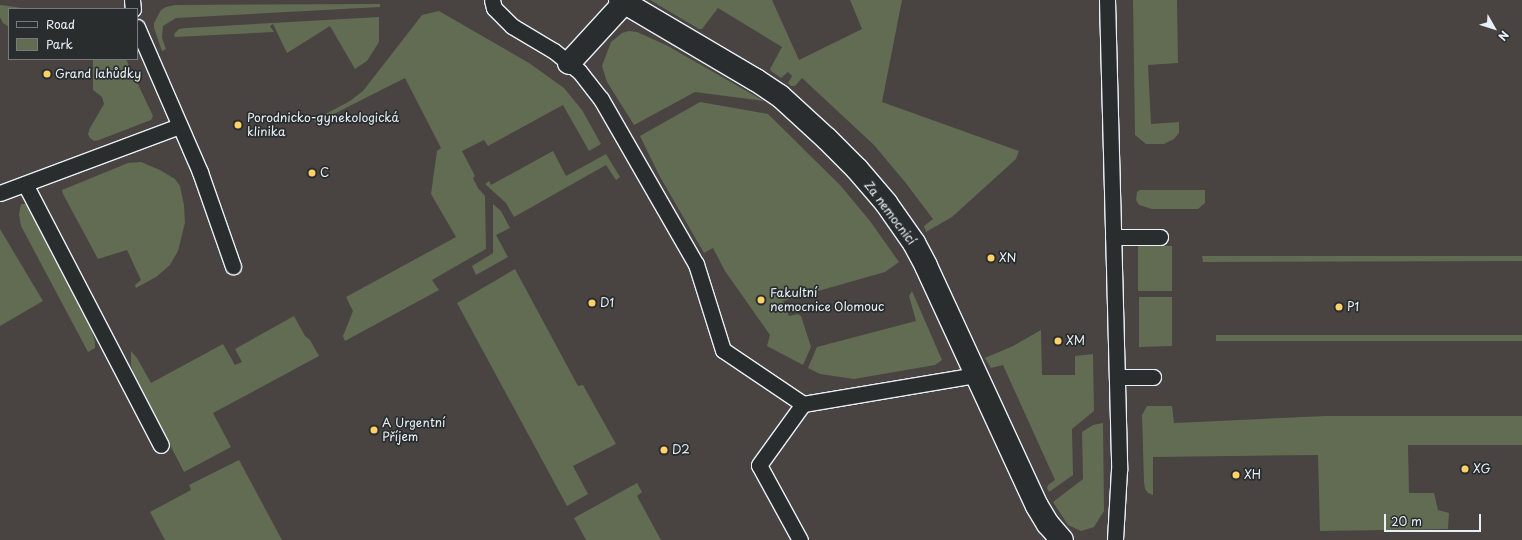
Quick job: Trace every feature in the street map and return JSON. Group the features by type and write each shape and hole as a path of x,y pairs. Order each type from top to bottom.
{"street":[{"path":"569,63 622,2"},
{"name":"Za nemocnicí","path":"622,2 756,80 780,96 857,170 886,203 914,243 1036,506 1048,524 1062,540"}],"lane":[{"path":"492,0 494,8 512,26 554,51 579,71 601,99 696,264 724,350 803,404 976,375"},
{"path":"1107,0 1118,377 1117,418 1119,470 1115,540"},
{"path":"138,29 200,172 233,266"},
{"path":"0,193 179,126"},
{"path":"25,184 161,445"},
{"path":"1113,237 1160,237"},
{"path":"1118,377 1153,377"},
{"path":"800,540 759,464 803,404"}],"shaded area":[{"name":"Fakultní nemocnice Olomouc","path":"0,0 1522,0 1522,540 0,540"}],"green space":[{"path":"650,0 772,0 799,60 862,29 850,0 902,0 882,102 1019,151 1016,159 952,217 926,232 924,226 933,219 874,145 802,78 795,86 791,86 788,83 792,76 788,72 781,78 771,71 770,69 782,47 718,8 702,29 699,29"},
{"path":"1133,0 1177,0 1178,63 1148,65 1151,124 1179,122 1179,133 1174,139 1164,144 1146,144 1135,135"},
{"path":"380,4 380,7 176,18 163,26 162,38 166,49 162,51 154,28 154,23 161,10 175,5"},
{"path":"0,5 21,8 8,8 8,26 3,23 0,17"},
{"path":"439,11 529,63 564,88 582,110 601,144 589,151 563,105 488,146 484,140 462,151 475,176 473,178 478,188 485,196 486,249 432,280 439,290 345,341 343,336 353,311 346,297 456,237 431,194 437,151 441,148 405,78 316,123 314,120 350,101 363,91 422,15"},
{"path":"379,17 379,42 367,61 355,69 330,26 287,53 273,24 270,26 274,32 175,37 174,34 179,29 186,28"},
{"path":"629,31 637,32 666,45 764,101 695,92 634,125 607,82 602,66 611,42 622,33"},
{"path":"93,60 126,60 153,116 151,120 94,141 88,134 104,104 102,97 93,90"},
{"path":"700,102 768,114 840,185 870,221 899,262 885,272 783,301 789,316 798,314 801,316 811,347 803,365 767,346 770,335 725,271 713,248 704,253 659,175 640,136"},
{"path":"553,151 566,176 606,154 620,177 616,180 606,165 514,217 506,203 485,184 489,181 491,185"},
{"path":"141,162 160,170 175,179 180,186 184,205 185,223 178,251 170,265 156,277 136,288 135,285 141,280 127,250 98,259 62,190 128,163"},
{"path":"1140,190 1205,190 1205,203 1198,209 1152,209 1139,205 1136,200 1137,192"},
{"path":"21,204 27,204 87,315 95,342 95,348 88,352 21,226 19,215"},
{"path":"493,204 501,211 510,228 496,235 508,257 476,275 472,266 493,253"},
{"path":"0,229 43,301 0,326"},
{"path":"1138,246 1172,246 1172,291 1138,291"},
{"path":"1202,256 1522,256 1522,261 1203,262"},
{"path":"515,269 578,386 583,385 616,444 573,466 588,494 567,506 457,303"},
{"path":"912,291 942,360 935,365 854,379 820,374 808,368 817,347 916,321 909,296"},
{"path":"1139,297 1172,297 1172,346 1139,347"},
{"path":"294,316 305,336 310,340 319,356 213,413 231,447 184,472 154,414 146,412 131,365 131,351 137,358 151,383 223,344 235,365 242,362 235,349"},
{"path":"1041,330 1042,375 1075,375 1075,356 1093,354 1094,411 1072,429 1073,475 1049,492 1047,488 1048,485 1055,480 1003,365 991,368 985,358 1013,346"},
{"path":"1216,335 1522,335 1522,341 1216,341"},
{"path":"1147,406 1172,406 1174,423 1326,416 1522,416 1522,445 1408,445 1409,493 1434,493 1438,510 1449,513 1448,529 1320,531 1318,455 1153,457 1153,495 1148,493 1145,489 1144,482 1142,415"},
{"path":"1103,423 1104,511 1094,527 1081,531 1068,525 1053,502 1083,479 1082,432 1093,425"},
{"path":"239,460 282,540 165,540 150,512 191,490 189,485"},
{"path":"637,483 642,492 637,496 661,540 586,540 574,518"}],"place":[{"name":"Grand lahůdky","path":"47,74"},
{"name":"Porodnicko-gynekologická klinika","path":"238,125"},
{"name":"C","path":"312,173"},
{"name":"XN","path":"991,258"},
{"name":"Fakultní nemocnice Olomouc","path":"761,300"},
{"name":"D1","path":"592,303"},
{"name":"P1","path":"1339,307"},
{"name":"XM","path":"1058,341"},
{"name":"A Urgentní Příjem","path":"374,430"},
{"name":"D2","path":"664,450"},
{"name":"XG","path":"1465,469"},
{"name":"XH","path":"1236,475"}]}
